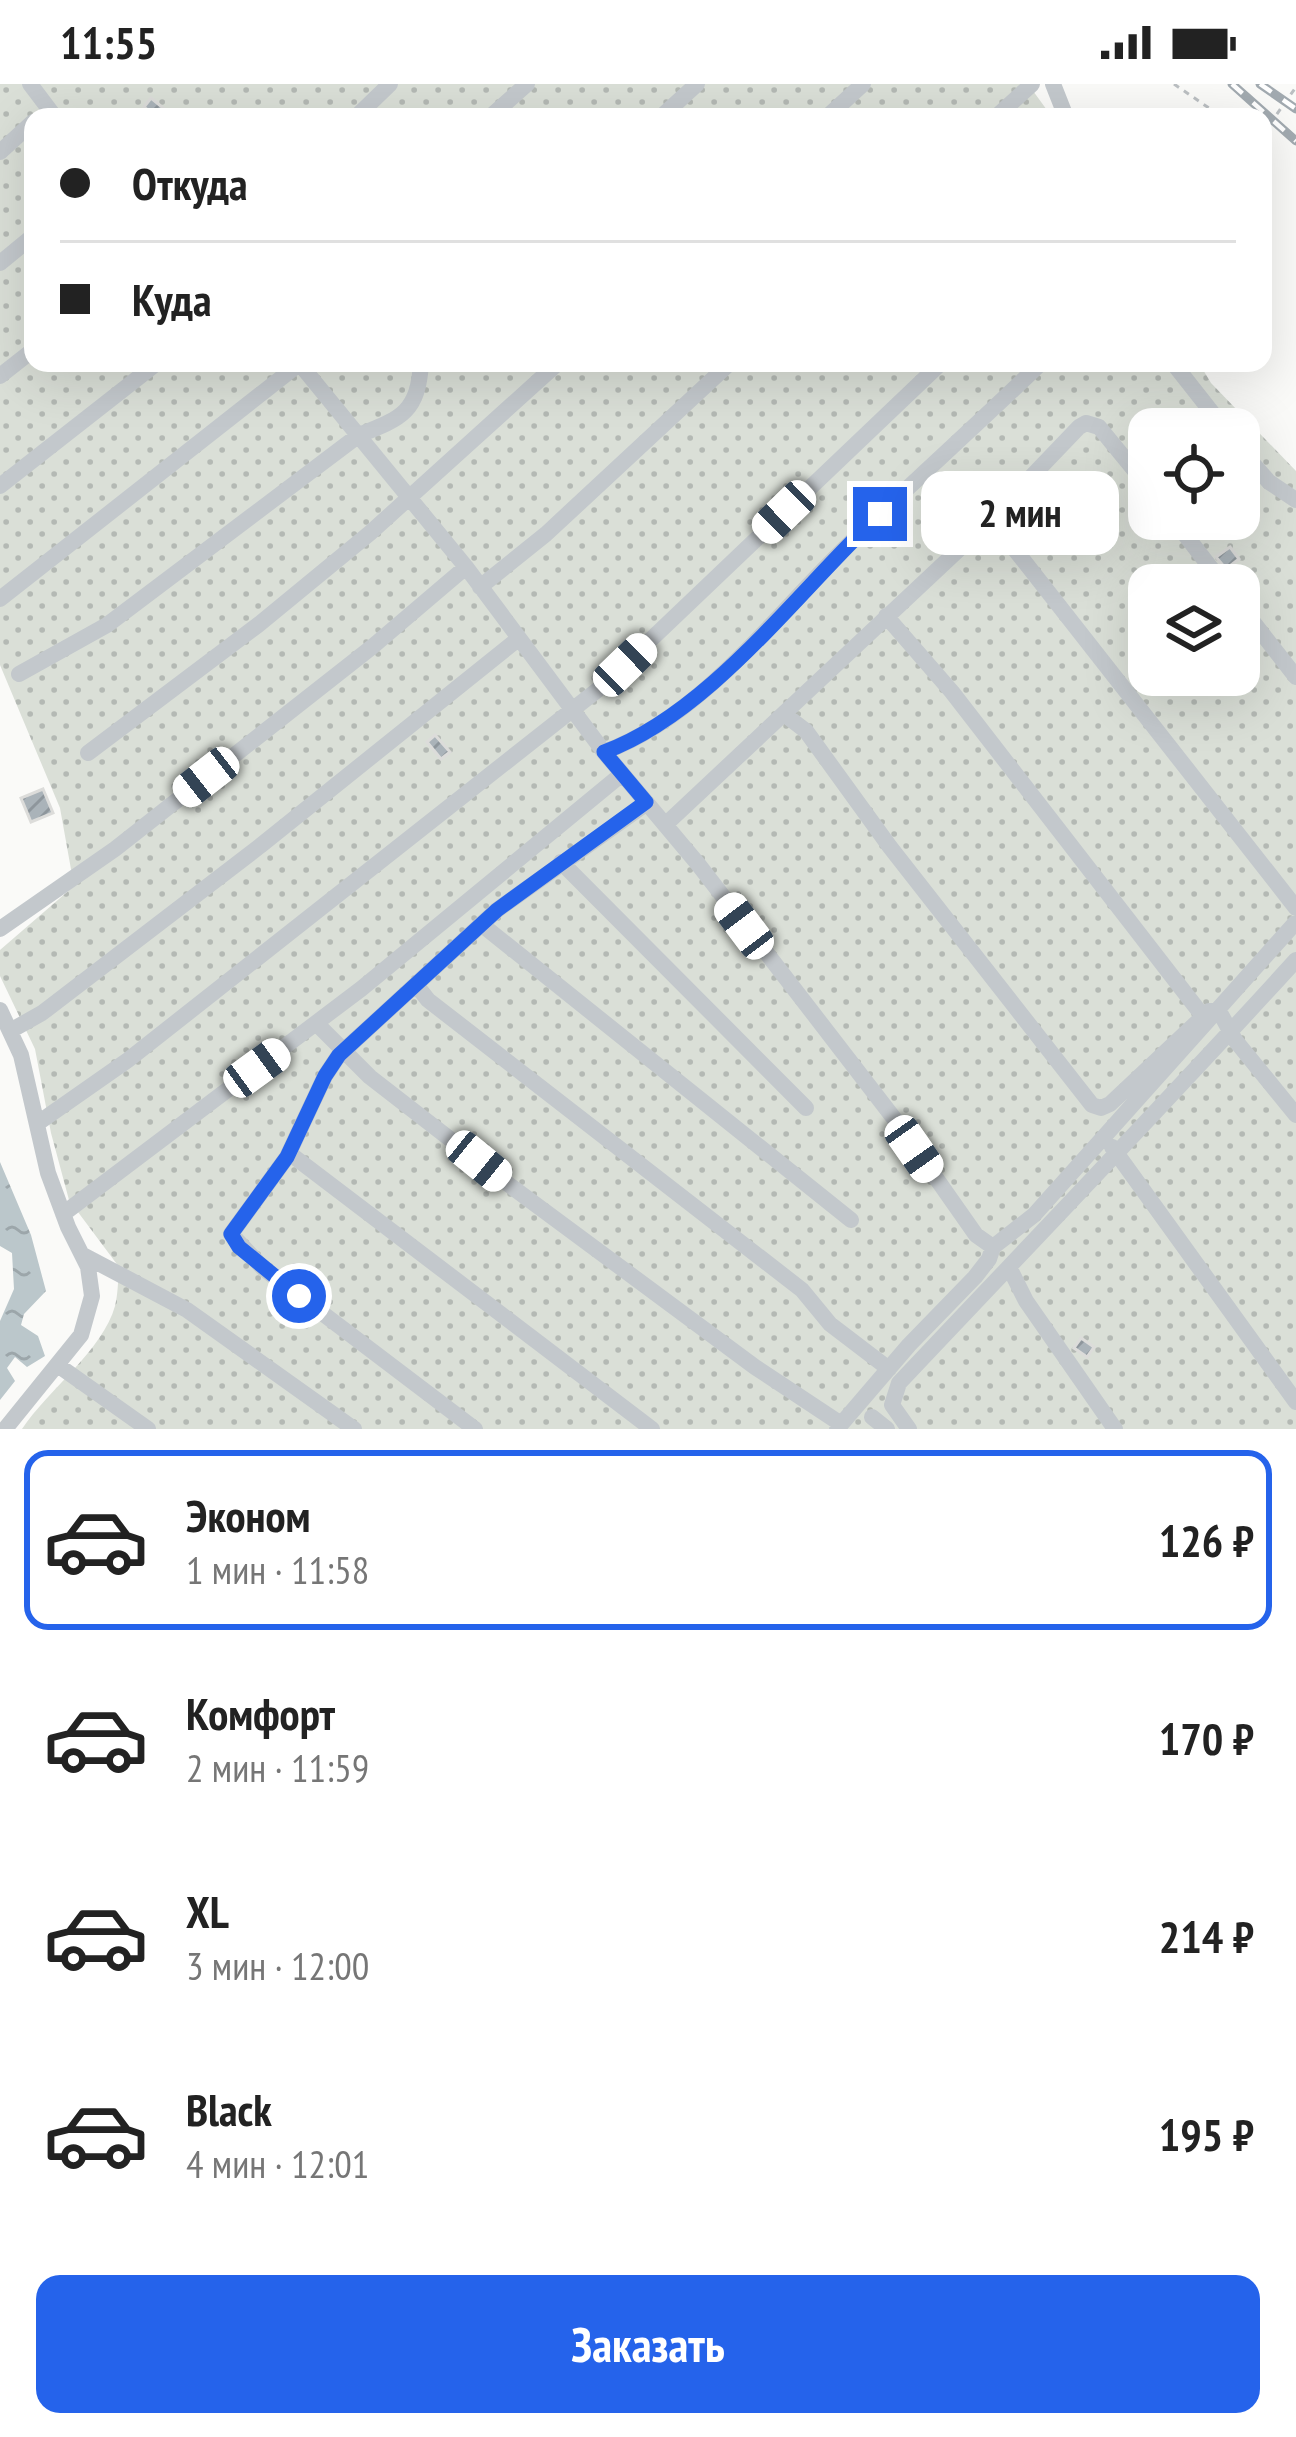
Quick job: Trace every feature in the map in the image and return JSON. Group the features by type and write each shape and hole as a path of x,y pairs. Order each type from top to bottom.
{"street":[{"path":"365,108 390,84"},
{"path":"500,108 527,84"},
{"path":"671,108 697,84"},
{"path":"837,108 863,84"},
{"path":"1006,108 1032,84"},
{"path":"0,152 24,132"},
{"path":"0,263 24,243"},
{"path":"0,376 24,357"},
{"path":"0,486 146,372"},
{"path":"0,598 288,372"},
{"path":"306,372 466,567 604,752 896,1121 964,1220 993,1247"},
{"path":"19,674 107,626 359,435 405,413 419,388 420,372"},
{"path":"88,753 258,625 411,498 548,372"},
{"path":"480,587 546,534 720,372"},
{"path":"38,1123 83,1094 295,931 625,665 932,372"},
{"path":"604,752 638,739 715,680 847,545 1030,372"},
{"path":"1180,372 1208,408"},
{"path":"665,825 1087,423 1111,438 1128,460"},
{"path":"1260,472 1296,500"},
{"path":"991,519 1296,908"},
{"path":"1189,540 1208,564"},
{"path":"0,929 116,849 466,567"},
{"path":"886,616 1296,1115"},
{"path":"1260,631 1296,677"},
{"path":"10,1031 42,1013 242,860 518,639"},
{"path":"784,714 806,731 890,847 1092,1105 1110,1104 1210,1013"},
{"path":"63,1214 316,1024 622,773"},
{"path":"476,1429 239,1247 231,1234 289,1153 325,1076 344,1050 481,924 646,802"},
{"path":"561,862 806,1108"},
{"path":"316,1024 370,1077 508,1184 839,1426 974,1277 993,1247 1034,1215 1296,922"},
{"path":"481,924 851,1220"},
{"path":"909,1429 895,1410 894,1390 1296,960"},
{"path":"417,986 428,1000 802,1290 830,1324 889,1369"},
{"path":"0,1010 21,1055 48,1173 91,1279 90,1311 81,1335 5,1429"},
{"path":"1105,1136 1296,1402"},
{"path":"289,1153 652,1429"},
{"path":"82,1254 187,1310 354,1429"},
{"path":"1010,1269 1026,1301 1115,1429"},
{"path":"59,1366 148,1429"}],"path":[{"path":"1174,84 1209,108"},
{"path":"1272,121 1296,87"}],"shaded area":[{"path":"0,84 1028,84 1045,108 24,108 24,372 1204,372 1235,408 1128,408 1128,540 1260,540 1260,434 1296,471 1296,1429 22,1429 109,1322 119,1267 69,1200 35,1049 0,976 0,950 74,886 60,808 0,665"}],"water":[{"path":"0,1162 31,1235 46,1291 24,1314 21,1325 38,1336 45,1356 27,1367 15,1357 7,1368 15,1381 0,1400 0,1321 14,1289 12,1253 0,1246"}],"building":[{"path":"151,98 163,108 145,108"},
{"path":"1230,547 1239,559 1222,564 1216,557"},
{"path":"435,735 450,752 441,759 427,742"},
{"path":"43,789 53,813 31,822 21,798"},
{"path":"1081,1338 1094,1347 1087,1357 1074,1348"}],"railway":[{"path":"1232,84 1259,108"},
{"path":"1260,84 1296,109"},
{"path":"1272,120 1296,141"}],"route":[{"path":"299,1296 239,1247 231,1234 287,1157 339,1055 497,910 646,802 604,752 638,739 715,680 880,514"}]}
